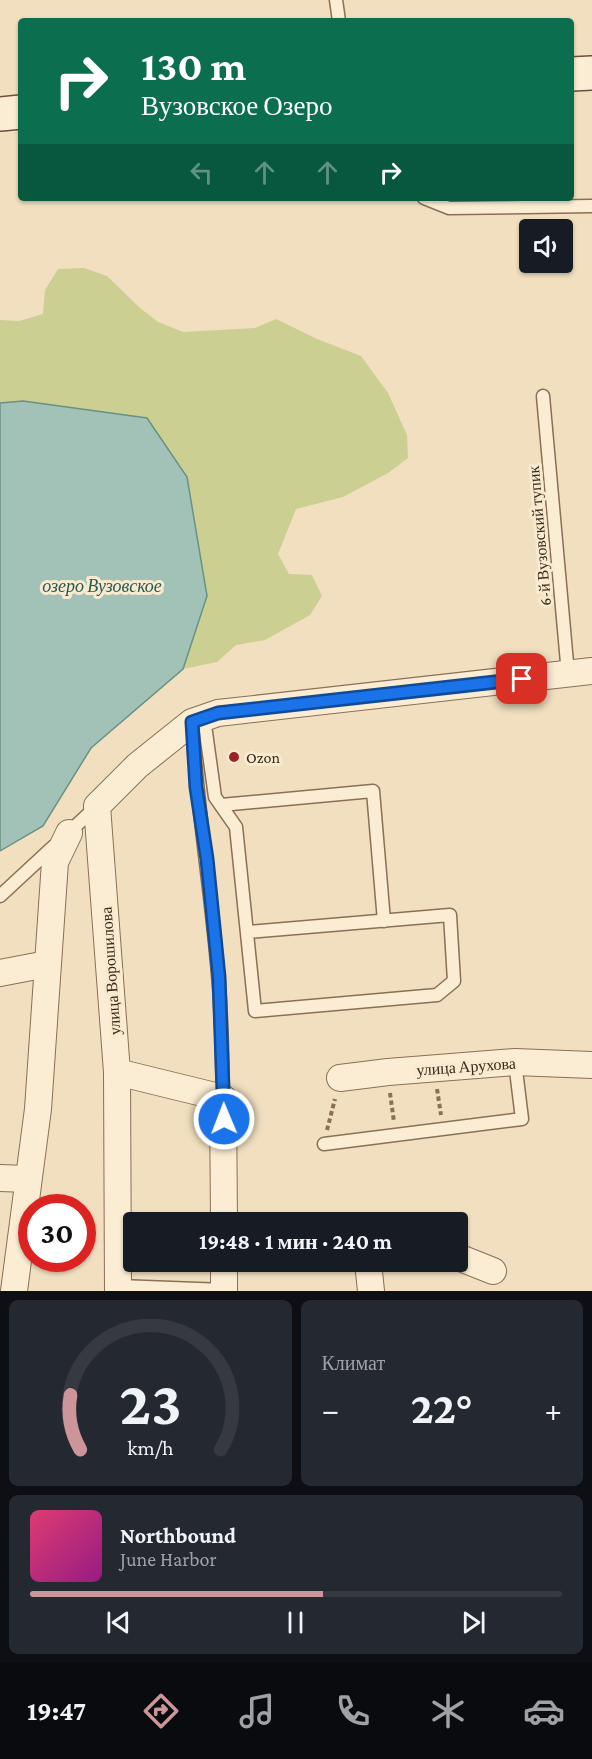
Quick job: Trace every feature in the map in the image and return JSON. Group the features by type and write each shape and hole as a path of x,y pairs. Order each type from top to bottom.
{"main road":[{"path":"574,74 592,74"},
{"path":"574,79 592,79"},
{"path":"0,109 18,107"},
{"path":"0,114 18,112"}],"street":[{"path":"97,806 137,766 205,718 580,672"},
{"name":"улица Ворошилова","path":"97,806 117,1072 118,1289"},
{"path":"14,1291 38,1109 46,964 55,862 69,833"},
{"path":"0,973 46,964"},
{"name":"улица Арухова","path":"340,1078 515,1062 592,1065"},
{"path":"117,1072 223,1098 224,1212"},
{"path":"0,1178 28,1179"},
{"path":"468,1261 493,1271"},
{"path":"224,1272 224,1291"},
{"path":"369,1272 371,1291"}],"lane":[{"path":"336,0 339,18"},
{"path":"432,201 449,207 592,206"},
{"name":"6-й Вузовский тупик","path":"543,396 580,672"},
{"path":"205,718 215,797 236,827 255,1011 437,995 454,981 450,915 248,932"},
{"path":"205,718 196,787 207,859 219,977 223,1098"},
{"path":"221,805 372,791 384,921"},
{"path":"0,896 97,806"},
{"path":"324,1144 522,1119 515,1062"},
{"path":"118,1289 224,1291"}],"path":[{"path":"434,1068 443,1129"},
{"path":"388,1072 395,1135"},
{"path":"324,1144 340,1078"}],"green space":[{"path":"84,268 107,276 158,322 183,332 255,328 276,319 317,339 361,356 388,393 407,435 408,458 388,473 343,497 296,509 278,554 289,574 312,575 322,596 310,615 265,640 236,645 217,662 183,669 207,596 187,477 147,418 23,401 0,403 0,320 19,321 43,314 45,290 58,269"}],"water":[{"name":"озеро Вузовское","path":"23,401 147,418 187,477 207,596 183,669 91,748 43,826 0,851 0,403"}],"place":[{"name":"Ozon","path":"234,757"}],"route":[{"path":"224,1119 219,977 207,859 196,787 192,722 218,713 522,679"}]}
